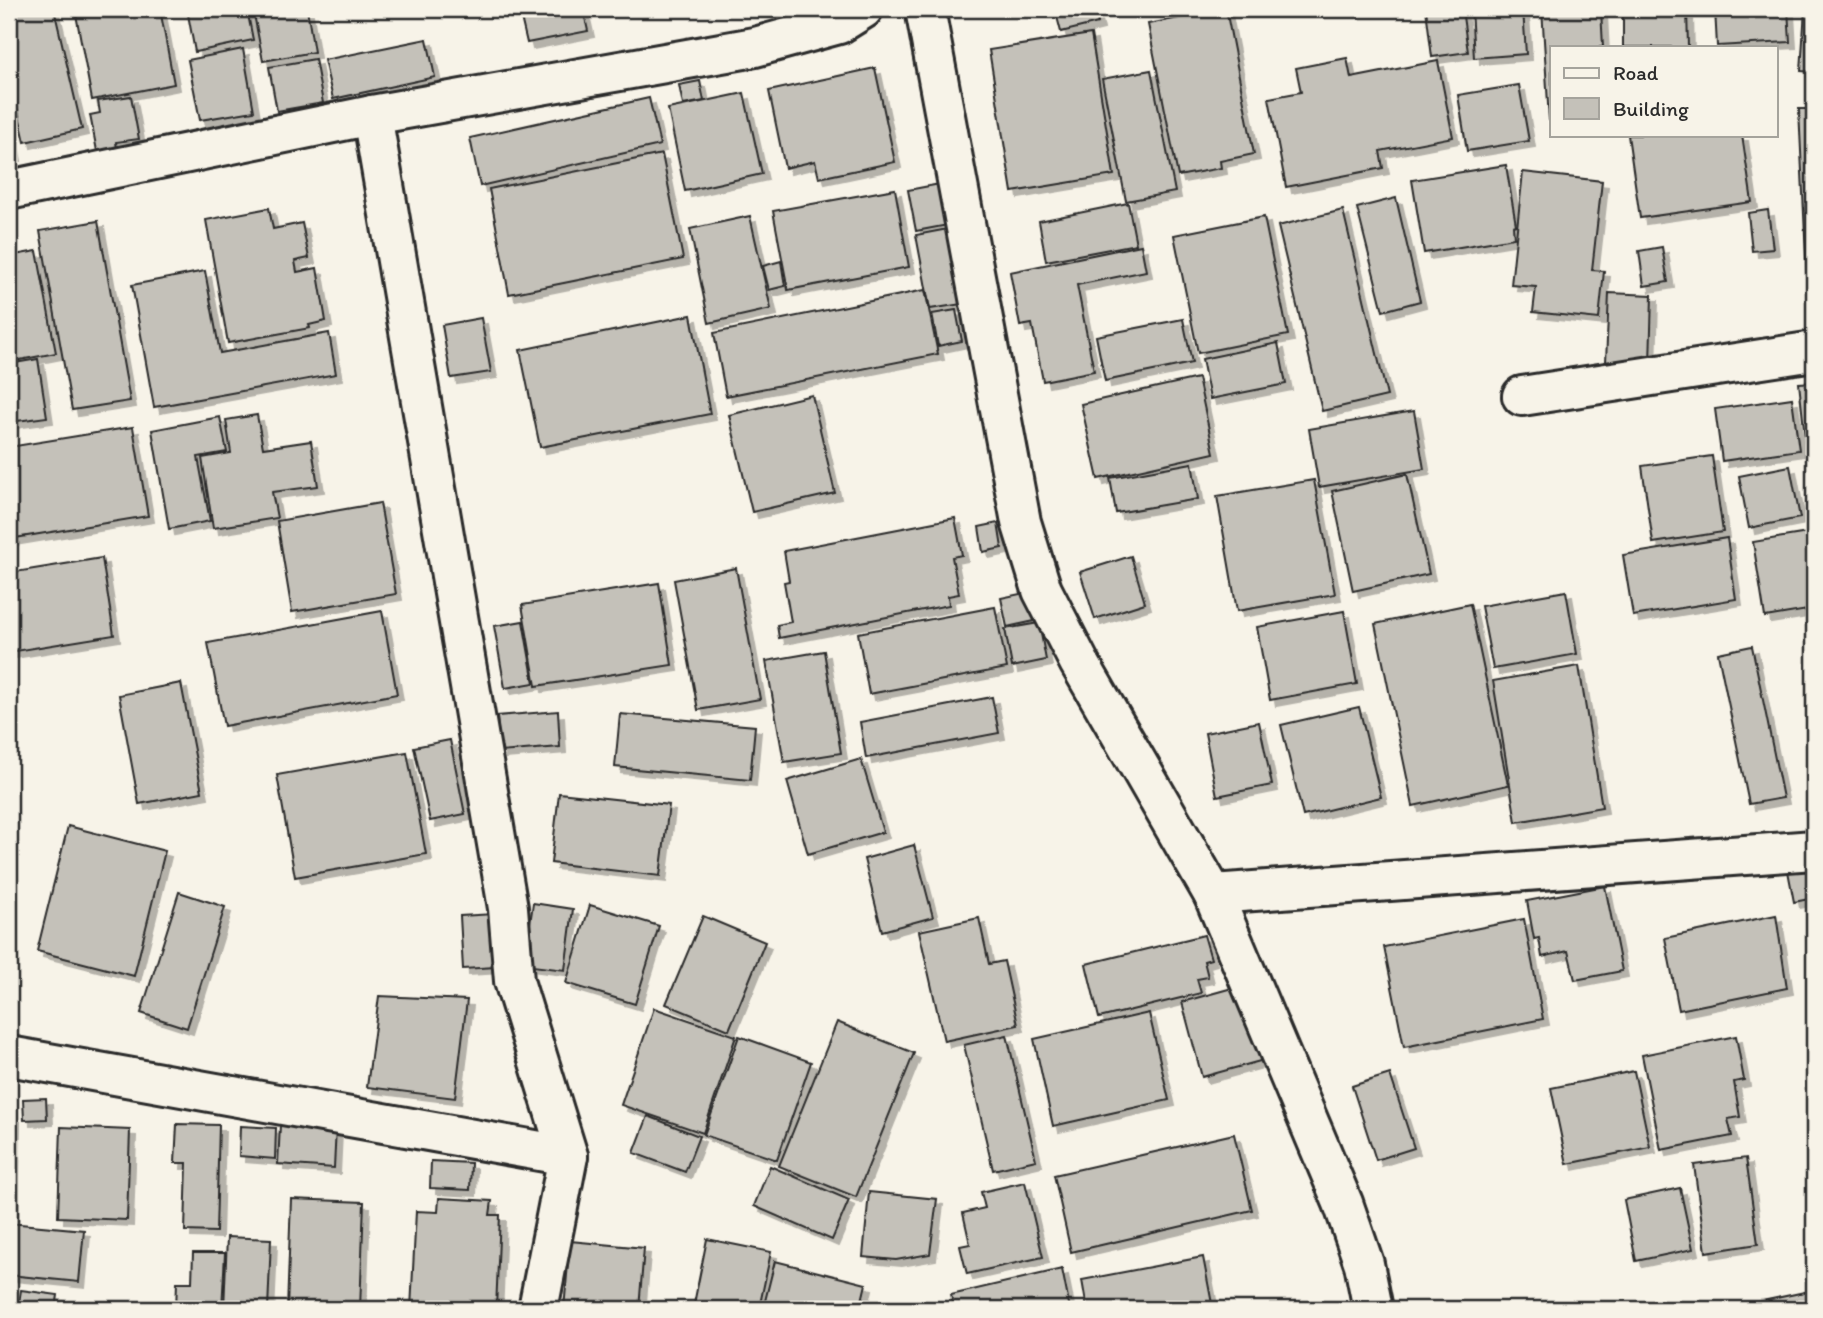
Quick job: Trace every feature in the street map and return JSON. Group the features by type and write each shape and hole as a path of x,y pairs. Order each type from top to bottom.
{"street":[{"path":"9,190 372,116 755,47 839,24 863,9"},
{"path":"925,9 1021,522 1042,590 1079,662 1213,894 1343,1203 1364,1264 1373,1309"},
{"path":"372,116 508,908 514,981 568,1156 538,1309"},
{"path":"1522,396 1814,351"},
{"path":"1213,894 1814,850"},
{"path":"9,1056 568,1156"}],"building":[{"path":"9,9 54,9 82,129 25,142 9,71"},
{"path":"75,9 160,9 174,84 92,100"},
{"path":"187,9 247,9 253,40 195,52"},
{"path":"253,9 307,9 314,52 263,61"},
{"path":"519,9 583,9 588,31 527,43"},
{"path":"1055,9 1095,9 1098,23 1061,32"},
{"path":"1226,9 1254,154 1220,161 1221,168 1178,176 1148,24"},
{"path":"1426,9 1462,9 1468,52 1432,57"},
{"path":"1471,9 1523,9 1526,54 1474,58"},
{"path":"1542,9 1601,9 1603,46 1550,46 1549,120"},
{"path":"1623,9 1687,9 1688,46 1623,46"},
{"path":"1715,9 1788,9 1790,42 1717,46"},
{"path":"1805,9 1814,9 1814,72 1801,71"},
{"path":"1091,34 1114,175 1012,192 989,50"},
{"path":"427,39 435,77 333,99 324,60"},
{"path":"243,49 254,111 200,120 188,60"},
{"path":"1347,58 1351,78 1438,61 1453,137 1380,151 1383,168 1286,187 1269,98 1301,92 1296,68"},
{"path":"315,59 323,103 277,111 269,67"},
{"path":"875,68 895,162 819,178 815,161 785,168 769,91"},
{"path":"1151,70 1175,192 1126,201 1102,79"},
{"path":"700,81 704,101 683,105 679,85"},
{"path":"1519,85 1529,141 1467,151 1458,95"},
{"path":"744,93 762,174 685,191 668,109"},
{"path":"131,96 139,139 116,142 117,148 97,151 90,115 100,113 98,101"},
{"path":"649,98 660,145 480,186 470,138"},
{"path":"1799,109 1814,109 1814,298 1808,298"},
{"path":"9,125 15,155 9,157"},
{"path":"1628,136 1742,136 1752,202 1640,218"},
{"path":"662,154 683,259 509,294 489,189"},
{"path":"1506,165 1516,225 1513,226 1514,238 1424,253 1412,180"},
{"path":"1523,172 1602,181 1592,270 1604,271 1599,319 1533,312 1536,287 1511,285"},
{"path":"940,184 948,225 916,231 908,190"},
{"path":"895,189 909,267 788,290 773,211"},
{"path":"1396,198 1420,301 1383,311 1357,208"},
{"path":"1128,203 1136,244 1046,261 1039,221"},
{"path":"269,208 273,229 302,223 309,258 295,261 297,272 317,268 326,321 309,325 310,328 228,343 206,220"},
{"path":"1343,210 1387,396 1322,411 1278,226"},
{"path":"1768,210 1773,249 1752,251 1748,213"},
{"path":"750,216 771,309 709,323 690,229"},
{"path":"1264,217 1288,335 1198,353 1174,235"},
{"path":"98,221 130,401 72,410 40,231"},
{"path":"948,229 962,304 930,309 916,235"},
{"path":"1141,245 1146,271 1077,285 1094,371 1043,381 1032,324 1020,326 1010,272"},
{"path":"1662,247 1668,282 1644,286 1639,251"},
{"path":"37,251 56,353 9,362 9,256"},
{"path":"781,261 785,286 769,290 763,266"},
{"path":"205,271 220,353 329,333 336,374 154,407 132,285"},
{"path":"925,290 938,354 726,396 714,333"},
{"path":"1609,293 1652,295 1650,364 1606,362"},
{"path":"956,310 962,341 938,346 932,314"},
{"path":"691,315 710,414 540,447 520,350"},
{"path":"481,318 491,372 451,378 442,325"},
{"path":"1183,319 1192,363 1105,381 1096,336"},
{"path":"1278,343 1286,384 1210,399 1202,359"},
{"path":"38,359 47,417 9,422 9,364"},
{"path":"1198,378 1214,453 1098,479 1081,404"},
{"path":"1814,382 1814,447 1806,447 1799,383"},
{"path":"812,395 835,493 752,512 729,415"},
{"path":"1792,398 1799,450 1722,461 1715,409"},
{"path":"1414,411 1424,469 1319,487 1309,429"},
{"path":"257,415 263,448 311,441 318,486 272,492 277,518 213,528 202,458 231,453 226,420"},
{"path":"220,417 227,452 198,457 210,521 169,529 152,430"},
{"path":"133,427 148,516 9,539 9,447"},
{"path":"1712,456 1723,532 1653,543 1642,466"},
{"path":"1814,458 1814,508 1808,459"},
{"path":"1192,463 1198,499 1116,513 1110,478"},
{"path":"1790,466 1800,518 1749,528 1739,476"},
{"path":"1407,474 1429,574 1353,591 1332,491"},
{"path":"1314,480 1335,594 1237,611 1217,496"},
{"path":"380,503 396,594 292,612 277,521"},
{"path":"955,518 962,555 952,557 959,594 948,596 949,605 779,638 777,625 791,622 784,582 789,581 784,551"},
{"path":"998,523 1002,548 983,552 979,527"},
{"path":"1814,532 1814,609 1765,617 1753,542"},
{"path":"1727,538 1736,599 1633,616 1623,555"},
{"path":"1131,556 1145,603 1095,619 1080,572"},
{"path":"102,558 114,635 9,652 9,573"},
{"path":"736,568 760,699 698,710 674,580"},
{"path":"659,583 672,665 536,686 522,605"},
{"path":"1034,591 1039,620 1007,627 1001,598"},
{"path":"1566,591 1577,654 1493,669 1481,606"},
{"path":"1470,604 1508,785 1413,806 1375,624"},
{"path":"995,607 1007,668 869,694 858,633"},
{"path":"382,611 397,694 224,726 208,643"},
{"path":"1344,611 1357,684 1270,700 1257,627"},
{"path":"523,621 534,683 505,688 494,626"},
{"path":"1039,623 1046,660 1012,667 1005,629"},
{"path":"1752,646 1783,798 1749,804 1718,653"},
{"path":"824,651 841,753 784,762 766,661"},
{"path":"1579,666 1602,807 1516,822 1493,681"},
{"path":"181,683 202,792 139,804 119,695"},
{"path":"992,697 999,733 866,758 860,722"},
{"path":"1359,707 1381,797 1303,816 1281,725"},
{"path":"558,711 560,747 500,752 497,716"},
{"path":"620,714 755,726 750,780 615,767"},
{"path":"1259,722 1272,785 1217,796 1205,733"},
{"path":"450,740 465,814 430,821 414,747"},
{"path":"407,752 426,854 295,877 277,775"},
{"path":"861,759 883,832 808,854 787,781"},
{"path":"559,793 669,805 660,876 551,863"},
{"path":"68,826 165,851 134,976 37,951"},
{"path":"914,845 933,917 882,931 864,859"},
{"path":"1814,860 1814,898 1794,902 1787,866"},
{"path":"1605,886 1622,971 1575,980 1568,951 1542,957 1539,938 1534,939 1527,901"},
{"path":"179,892 225,907 187,1028 141,1013"},
{"path":"533,903 573,909 565,970 524,965"},
{"path":"590,905 659,926 635,1004 566,983"},
{"path":"494,914 496,967 463,969 460,916"},
{"path":"1776,915 1787,988 1679,1010 1665,938"},
{"path":"703,916 765,942 729,1030 666,1004"},
{"path":"979,918 989,964 1004,961 1018,1025 944,1041 919,931"},
{"path":"1524,919 1543,1019 1404,1047 1384,947"},
{"path":"1204,935 1211,959 1204,961 1208,977 1197,979 1201,993 1099,1018 1086,964"},
{"path":"1250,983 1271,1058 1202,1077 1182,1002"},
{"path":"379,996 467,1000 455,1098 367,1087"},
{"path":"654,1008 736,1036 703,1133 621,1105"},
{"path":"1149,1013 1169,1100 1053,1126 1034,1039"},
{"path":"837,1022 914,1053 856,1197 779,1166"},
{"path":"1007,1035 1036,1160 993,1170 964,1045"},
{"path":"739,1036 811,1062 777,1160 704,1135"},
{"path":"1736,1036 1744,1080 1734,1082 1740,1117 1728,1119 1732,1136 1661,1150 1642,1055"},
{"path":"1634,1071 1650,1147 1567,1164 1551,1088"},
{"path":"1390,1074 1414,1148 1376,1160 1352,1086"},
{"path":"46,1098 47,1119 24,1120 23,1099"},
{"path":"9,1116 14,1116 12,1215 9,1215"},
{"path":"648,1116 699,1136 685,1172 634,1153"},
{"path":"177,1124 219,1125 216,1232 185,1231 187,1163 175,1163"},
{"path":"280,1125 336,1127 334,1168 278,1164"},
{"path":"240,1126 276,1128 275,1159 239,1156"},
{"path":"61,1127 130,1130 127,1220 58,1217"},
{"path":"1234,1134 1252,1210 1071,1252 1054,1175"},
{"path":"1746,1158 1758,1244 1706,1252 1694,1165"},
{"path":"431,1161 471,1163 470,1190 430,1188"},
{"path":"770,1166 849,1200 832,1240 754,1206"},
{"path":"1025,1182 1043,1257 967,1274 960,1246 970,1244 963,1213 985,1208 981,1192"},
{"path":"1680,1188 1693,1249 1636,1261 1624,1200"},
{"path":"869,1192 937,1199 930,1254 896,1260 863,1257"},
{"path":"439,1198 492,1201 490,1215 500,1215 496,1309 411,1309 416,1211 438,1212"},
{"path":"291,1199 364,1202 360,1309 287,1309"},
{"path":"9,1223 84,1230 79,1282 9,1275"},
{"path":"227,1237 271,1239 268,1309 224,1309"},
{"path":"707,1239 771,1252 759,1309 693,1309"},
{"path":"570,1241 644,1248 639,1309 564,1309"},
{"path":"193,1253 225,1253 222,1309 176,1309 177,1282 192,1282"},
{"path":"1203,1257 1213,1309 1087,1309 1082,1280"},
{"path":"775,1261 866,1284 860,1309 763,1309"},
{"path":"1062,1269 1070,1309 954,1309 951,1295"},
{"path":"21,1290 58,1295 56,1309 18,1309"},
{"path":"1814,1290 1814,1309 1725,1309"}]}
